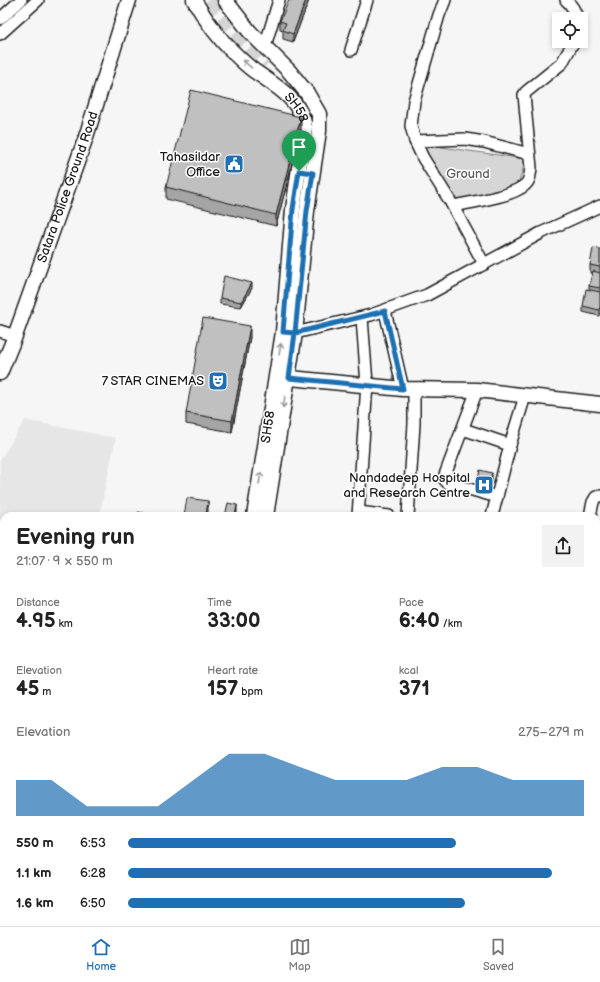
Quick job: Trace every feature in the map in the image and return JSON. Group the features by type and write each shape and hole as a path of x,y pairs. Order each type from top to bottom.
{"main road":[{"name":"Satara Police Ground Road","path":"0,373 15,336 84,140 129,0"},
{"name":"SH58","path":"194,0 205,20 216,35 232,52 277,86 290,98 299,109 304,119 307,211 282,377 255,512"},
{"name":"SH58","path":"225,0 238,17 308,93 318,114 320,131 306,172"},
{"path":"277,86 267,65 308,93"},
{"name":"SH58","path":"266,512 282,377"},
{"path":"282,377 409,389 476,390 600,404"}],"street":[{"path":"0,34 38,0"},
{"path":"265,46 279,0"},
{"path":"351,50 367,0"},
{"path":"445,0 439,15 414,101 411,126 415,141 423,158 453,206 484,264"},
{"path":"566,0 569,2 574,12"},
{"path":"0,19 18,1 25,13"},
{"path":"453,206 513,192 526,184 530,177 524,95 562,63 570,48"},
{"path":"415,141 465,139 484,142 529,154"},
{"path":"289,333 362,318 427,295 541,233 600,206"},
{"path":"385,311 409,389 413,432 408,512"},
{"path":"358,512 367,384 362,318"},
{"path":"0,331 15,336"},
{"path":"476,390 445,475 445,480 448,483 497,497"},
{"path":"493,512 510,445 525,396"},
{"path":"463,429 510,445"},
{"path":"591,512 593,502 596,497 600,496"}],"shaded area":[{"path":"25,420 116,438 100,512 0,512 0,460"}],"green space":[{"name":"Ground","path":"420,144 526,159 518,185 456,202"}],"building":[{"path":"289,0 306,0 293,34 283,30 286,23 280,21"},
{"name":"Tahasildar Office","path":"191,90 301,117 276,215 166,187"},
{"path":"593,248 600,249 600,267 590,265"},
{"path":"593,271 600,273 600,288 589,286"},
{"path":"224,276 252,283 241,302 220,298"},
{"path":"586,289 600,292 599,310 583,306"},
{"name":"7 STAR CINEMAS","path":"203,318 250,326 232,421 186,413"},
{"path":"480,470 492,473 488,489 477,485"},
{"path":"187,498 208,501 207,512 185,512"},
{"path":"228,503 237,505 236,512 226,512"}],"tunnel":[{"path":"209,0 228,28 263,68"}],"place":[{"name":"Tahasildar Office","path":"234,164"},
{"name":"7 STAR CINEMAS","path":"218,381"},
{"name":"Nandadeep Hospital and Research Centre","path":"484,485"}],"route":[{"path":"299,171 293,209 283,332 295,333 289,378 367,384 403,389 385,311 295,333 307,211 313,173 299,171"}]}
